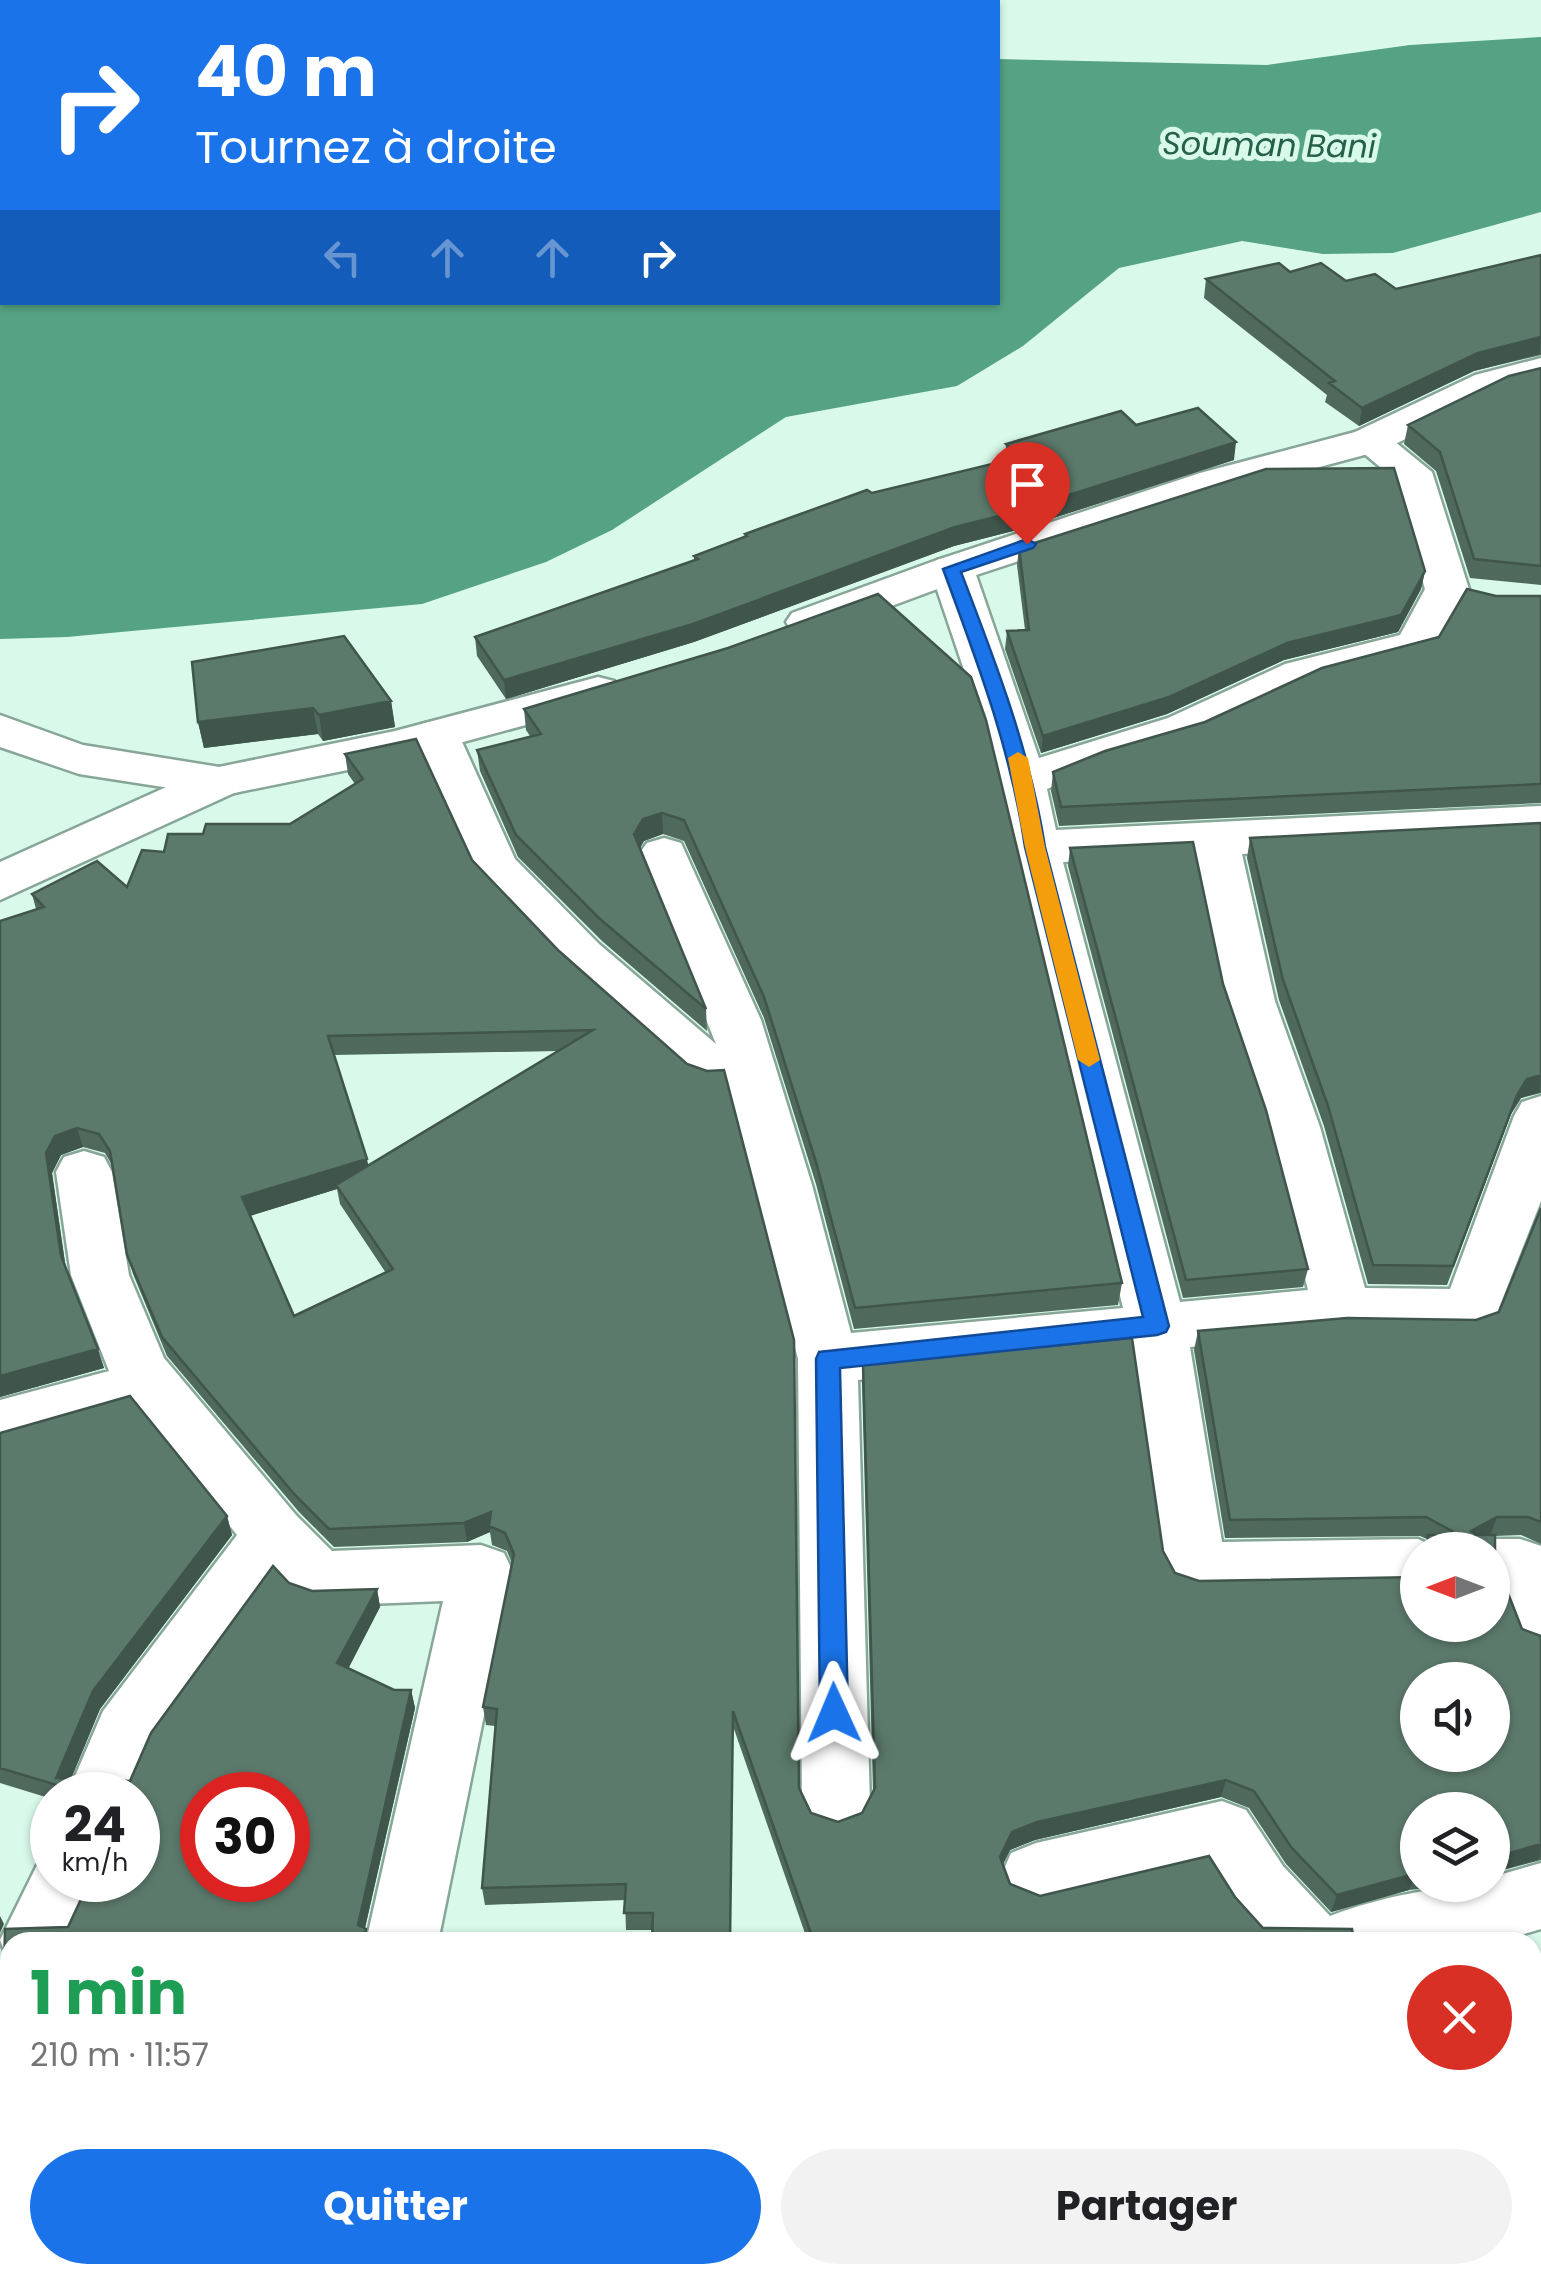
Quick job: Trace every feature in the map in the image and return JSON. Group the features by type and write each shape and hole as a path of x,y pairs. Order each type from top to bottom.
{"street":[{"path":"777,633 952,569 1215,482 1369,441 1490,383 1541,370"},
{"path":"1025,781 1084,757 1184,728 1302,674 1417,644 1447,588 1411,472 1369,441"},
{"path":"952,569 1000,698 1025,781 1035,847 1157,1326 1195,1568 1400,1566"},
{"path":"0,884 27,868 221,781 438,734 641,678"},
{"path":"0,729 32,748 94,763 221,781"},
{"path":"438,734 494,866 581,956 708,1068 747,1064"},
{"path":"1035,847 1215,842 1358,829 1541,822"},
{"path":"1215,842 1249,1001 1293,1127 1342,1310"},
{"path":"664,854 734,1020 784,1186 828,1359 836,1805"},
{"path":"828,1359 1342,1310 1470,1312 1502,1234 1541,1116"},
{"path":"84,1172 100,1274 140,1372 274,1534 318,1578 481,1572 404,1932"},
{"path":"0,1425 63,1406 99,1401 150,1383"},
{"path":"110,1772 127,1732 274,1534"},
{"path":"1518,1566 1541,1626"},
{"path":"1036,1876 1222,1833 1258,1889 1298,1932"},
{"path":"1401,1932 1541,1896"},
{"path":"40,1932 55,1902"}],"water":[{"name":"Souman Bani","path":"1541,37 1541,212 1393,253 1323,254 1242,241 1119,268 1023,346 957,386 786,417 612,530 546,562 422,604 67,637 0,639 0,305 1000,305 1000,59 1267,65 1410,45"}],"building":[{"path":"1541,255 1541,337 1478,353 1362,408 1329,383 1335,381 1206,279 1279,263 1290,272 1321,263 1346,281 1375,274 1396,289"},
{"path":"1541,368 1541,566 1474,559 1440,452 1408,425 1509,376"},
{"path":"1198,408 1236,442 1015,512 955,527 693,624 504,680 475,637 698,559 694,556 745,534 867,490 872,493 1021,457 1006,444 1121,411 1136,425"},
{"path":"1394,468 1425,571 1401,615 1287,643 1169,697 1043,736 1007,631 1029,630 1019,548 1266,469"},
{"path":"1467,589 1496,596 1541,596 1541,784 1061,807 1053,772 1105,751 1205,722 1322,668 1439,637"},
{"path":"878,594 971,677 986,720 1122,1283 855,1308 816,1162 764,997 684,820 662,813 643,819 634,834 706,1009 600,919 516,835 477,750 541,734 524,709 728,648"},
{"path":"344,636 391,701 319,715 313,708 198,722 192,662"},
{"path":"416,739 472,860 559,951 687,1064 707,1071 724,1070 794,1340 799,1788 811,1813 838,1822 862,1813 875,1788 863,1364 1132,1338 1163,1551 1175,1573 1199,1581 1400,1577 1400,1642 1510,1642 1510,1598 1522,1629 1541,1636 1541,1844 1510,1853 1510,1792 1400,1792 1400,1878 1337,1895 1291,1847 1254,1791 1226,1780 1037,1822 1012,1832 1000,1857 1010,1884 1040,1896 1209,1856 1235,1897 1263,1928 1352,1932 810,1932 733,1711 730,1932 652,1932 653,1913 624,1913 626,1884 482,1888 497,1709 483,1707 514,1554 505,1533 489,1526 491,1512 464,1523 329,1529 294,1494 162,1337 127,1255 110,1151 99,1134 77,1128 55,1136 46,1153 61,1256 98,1349 0,1376 0,921 44,907 32,894 97,861 127,887 142,850 164,852 168,834 203,834 206,824 290,824 363,779 345,754","holes":["593,1030 336,1185 393,1269 294,1316 242,1197 367,1159 328,1036"]},
{"path":"1541,823 1541,1075 1527,1079 1517,1095 1453,1266 1373,1265 1328,1106 1283,980 1250,838"},
{"path":"1193,842 1223,984 1266,1110 1308,1269 1186,1280 1070,848"},
{"path":"1541,1208 1541,1522 1528,1517 1497,1517 1471,1531 1451,1532 1426,1517 1230,1520 1198,1331 1347,1318 1476,1320 1499,1312"},
{"path":"130,1396 227,1516 93,1691 59,1772 30,1772 30,1777 0,1768 0,1433"},
{"path":"273,1566 289,1583 312,1591 377,1589 337,1663 394,1690 411,1690 358,1925 366,1932 5,1932 68,1927 80,1902 160,1902 160,1772 134,1772 151,1733"}],"slow traffic":[{"path":"1018,758 1035,847 1089,1060"}],"route":[{"path":"834,1713 828,1359 1157,1326 1035,847 1025,781 1000,698 952,569 1027,544"}]}
